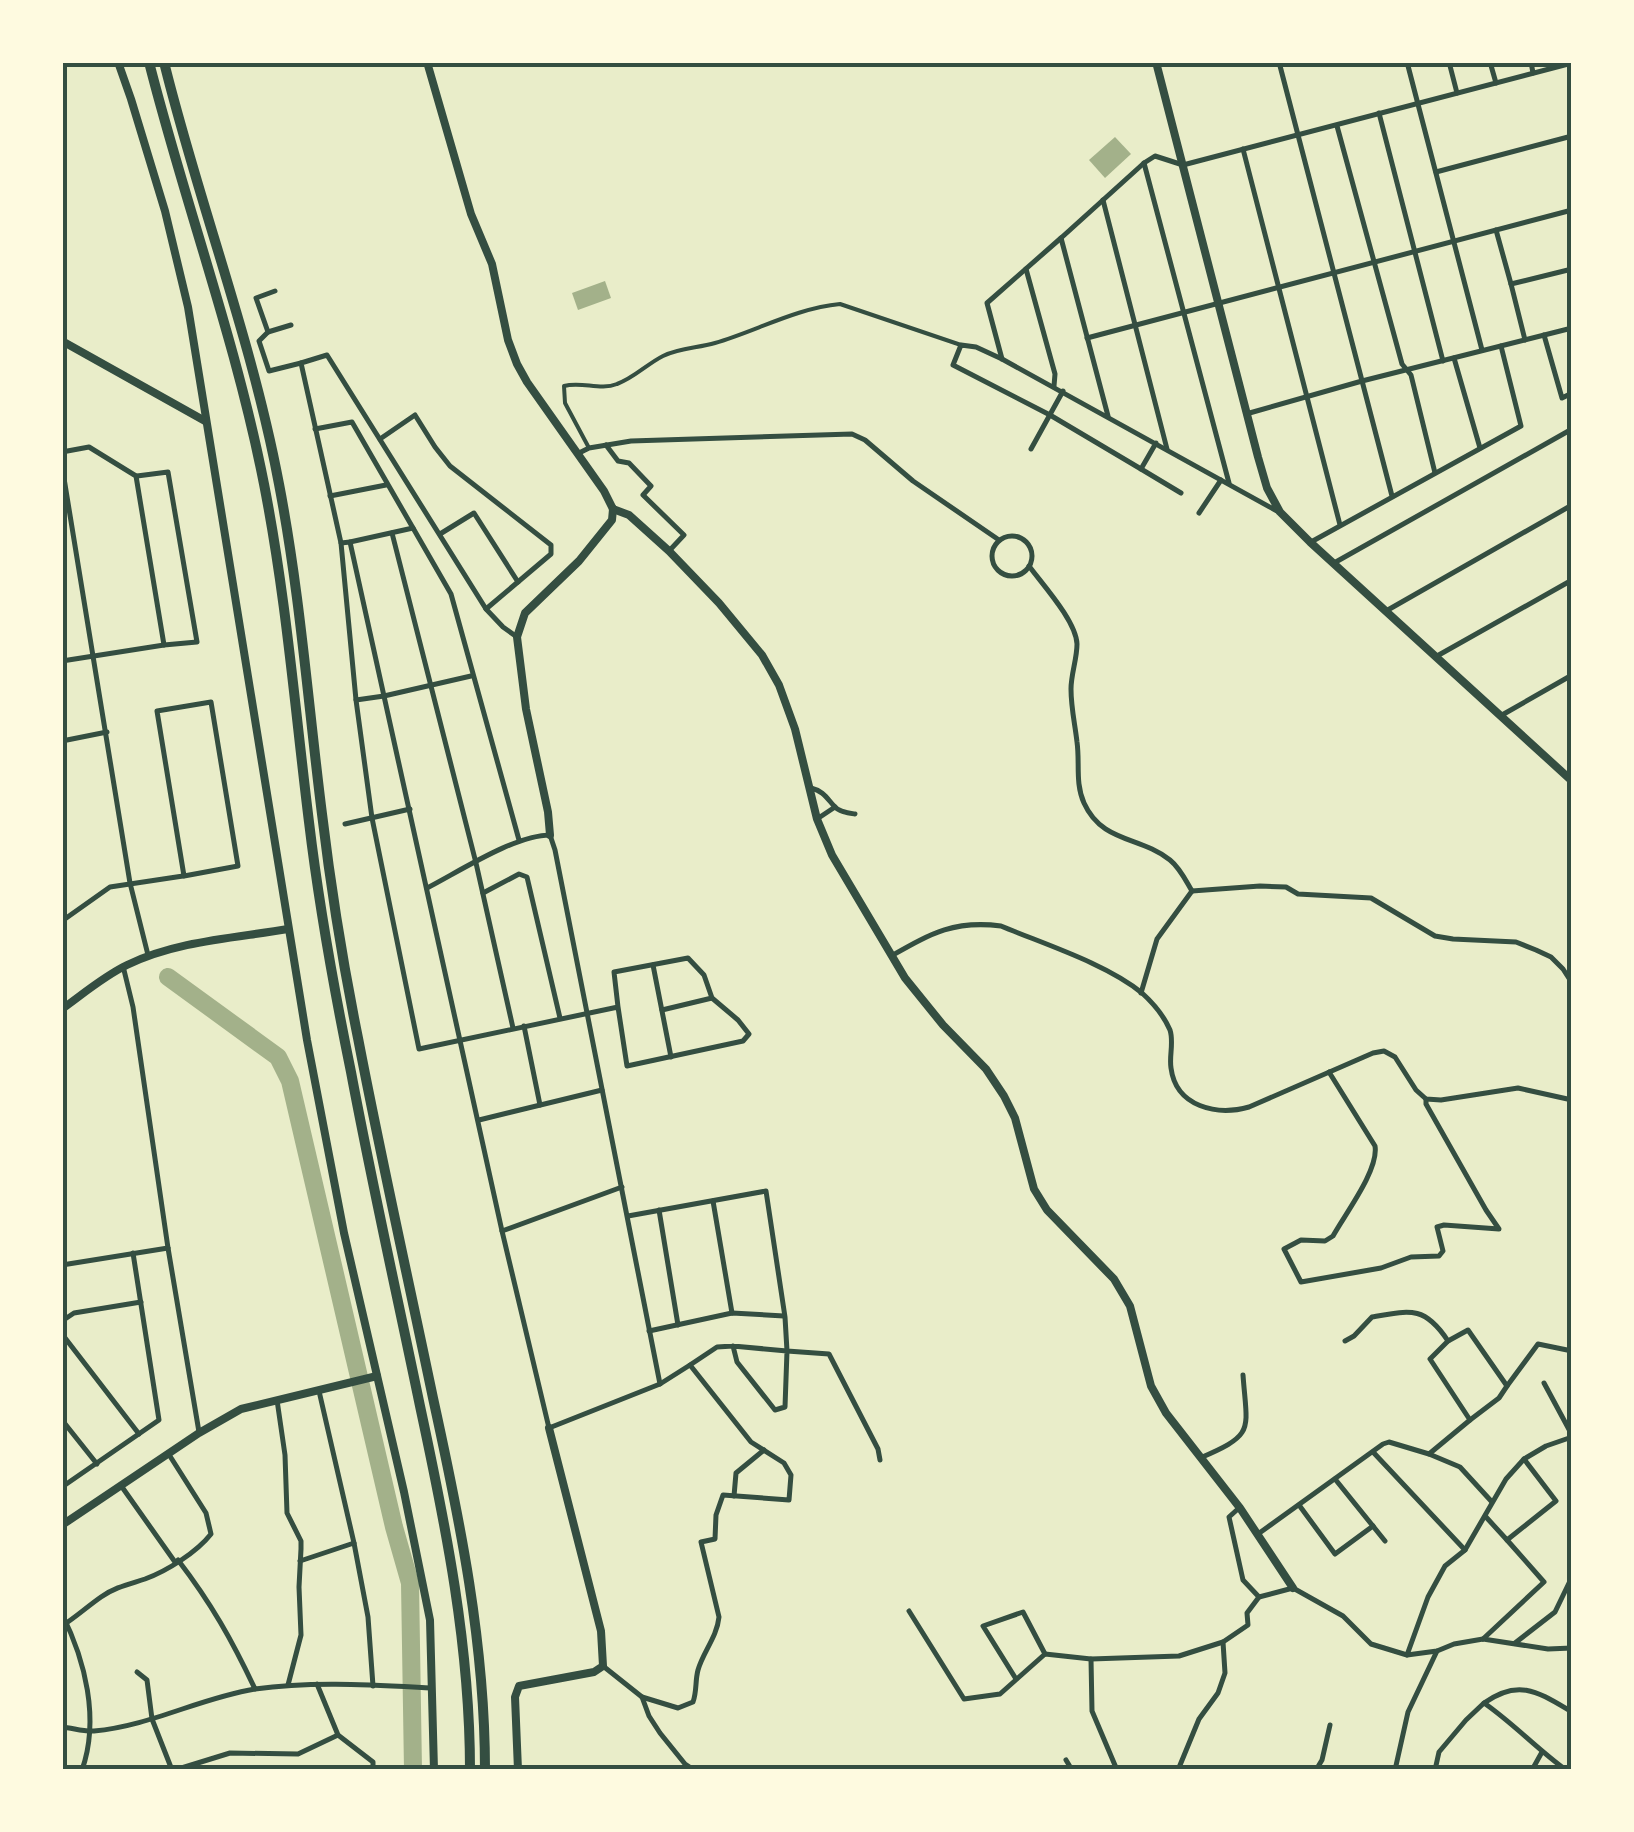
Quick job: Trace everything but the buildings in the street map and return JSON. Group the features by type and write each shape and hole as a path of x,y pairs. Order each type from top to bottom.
{"highway":[{"path":"148,62 237,367 264,484 283,592 322,921 454,1570 468,1675 470,1770"},
{"path":"164,62 260,397 279,481 298,591 324,829 347,979 468,1568 482,1675 485,1770"}],"street":[{"path":"118,62 176,253 188,308 288,929 344,1233 430,1620 434,1770"},
{"path":"427,62 471,214 492,264 516,364 613,509 612,520 579,561 526,612 517,637 550,835 660,1384"},
{"path":"1156,62 1246,414 1267,488 1280,512"},
{"path":"1279,62 1392,496"},
{"path":"1407,62 1482,350"},
{"path":"1449,62 1456,93"},
{"path":"1490,62 1496,82"},
{"path":"1531,62 1534,73"},
{"path":"1002,359 987,303 1154,156 1183,165 1572,63"},
{"path":"1379,113 1442,361"},
{"path":"1336,125 1436,472"},
{"path":"1436,172 1572,136"},
{"path":"1244,149 1340,525"},
{"path":"1144,163 1229,484"},
{"path":"1103,200 1167,449"},
{"path":"1087,338 1572,210"},
{"path":"1496,230 1525,340"},
{"path":"1061,238 1108,416"},
{"path":"1511,284 1572,269"},
{"path":"1026,270 1056,374 1054,386"},
{"path":"268,332 256,298 275,291"},
{"path":"589,448 565,403 564,386 574,383 608,387 621,383 675,351 712,344 820,306 840,304 961,346 976,347 1280,512 1572,780"},
{"path":"291,325 268,332 259,342 269,371 327,355 486,609 517,637"},
{"path":"1246,414 1572,328"},
{"path":"1544,335 1562,398 1572,394"},
{"path":"62,341 204,421"},
{"path":"961,346 953,365 1050,415 1182,493"},
{"path":"1310,542 1521,426 1501,346"},
{"path":"1454,358 1480,448"},
{"path":"301,363 340,543 372,818 419,1049 618,1007"},
{"path":"1032,449 1063,391"},
{"path":"380,439 415,415 450,466 551,544 551,554 486,609"},
{"path":"315,429 352,422 451,594 519,841"},
{"path":"1334,564 1572,430"},
{"path":"577,454 589,448 630,442 852,434 866,440 913,481 999,540 1015,536 1025,540 1032,555 1026,571 1014,576 998,570 992,554 999,540"},
{"path":"1141,469 1156,443"},
{"path":"606,445 650,486 644,495 684,535 670,551"},
{"path":"62,452 89,447 136,476 168,472 197,642 62,661"},
{"path":"62,466 130,883 148,956"},
{"path":"136,476 164,644"},
{"path":"1200,514 1221,480"},
{"path":"330,496 388,484"},
{"path":"1386,611 1572,506"},
{"path":"613,509 629,515 670,551 762,656 795,729 816,819 832,855 905,978 942,1025 986,1069 1004,1096 1015,1118 1034,1189 1048,1210 1114,1279 1130,1306 1151,1386 1166,1413 1240,1508 1292,1588 1343,1616 1371,1644 1407,1655 1482,1639 1548,1649 1572,1648"},
{"path":"440,534 474,513 518,582"},
{"path":"340,543 413,528"},
{"path":"392,533 476,863 513,1028"},
{"path":"350,542 502,1231 601,1631 603,1666 642,1697 678,1708 693,1702 698,1690 697,1673 718,1627 701,1542 714,1539 723,1496 789,1500 791,1475 784,1463 751,1442 690,1365"},
{"path":"1030,566 1071,625 1077,642 1070,686 1082,799 1104,830 1162,854 1174,863 1192,892"},
{"path":"1437,656 1572,580"},
{"path":"1502,715 1572,675"},
{"path":"356,700 472,676"},
{"path":"62,921 110,887 184,876 238,866 211,702 157,711 184,876"},
{"path":"62,741 107,732"},
{"path":"808,788 830,798 842,812 855,814"},
{"path":"816,819 835,807"},
{"path":"345,824 410,809"},
{"path":"428,888 519,841 550,835"},
{"path":"482,893 519,874 527,877 560,1018"},
{"path":"1142,993 1157,939 1192,892 1260,886 1286,887 1298,894 1372,898 1435,936 1516,942 1551,957 1572,983"},
{"path":"891,956 934,932 973,924 1002,926 1102,969 1142,993 1160,1011 1172,1034 1170,1065 1174,1085 1201,1106 1233,1112 1384,1051 1396,1056 1416,1090 1426,1098 1441,1100 1518,1088 1572,1100"},
{"path":"62,1009 124,966 148,956 288,929"},
{"path":"688,958 704,974 712,998 749,1034 743,1040 627,1066 614,972 688,958"},
{"path":"653,964 671,1057"},
{"path":"124,966 199,1432"},
{"path":"662,1010 712,998"},
{"path":"524,1026 540,1105"},
{"path":"1330,1072 1375,1146 1376,1156 1332,1236 1326,1241 1301,1240 1284,1249 1301,1282 1381,1268 1411,1256 1439,1256 1443,1251 1437,1228 1444,1226 1500,1230 1426,1098"},
{"path":"479,1120 602,1090"},
{"path":"502,1231 622,1187"},
{"path":"627,1216 766,1192 785,1316 785,1407 774,1410 737,1362 733,1346"},
{"path":"714,1200 732,1313"},
{"path":"659,1210 678,1325"},
{"path":"62,1265 168,1248"},
{"path":"62,1487 159,1420 133,1252"},
{"path":"62,1321 74,1313 140,1302"},
{"path":"1345,1341 1372,1317 1411,1312 1436,1322 1448,1341"},
{"path":"649,1331 732,1313 785,1316"},
{"path":"1470,1420 1430,1359 1448,1341 1468,1330 1506,1386"},
{"path":"62,1334 139,1434"},
{"path":"1428,1454 1499,1398 1538,1344 1572,1351"},
{"path":"549,1428 660,1384 717,1347 828,1354 878,1449 880,1460"},
{"path":"1200,1458 1241,1436 1247,1418 1243,1375"},
{"path":"62,1525 199,1432 240,1409 377,1376"},
{"path":"1407,1655 1428,1597 1445,1566 1466,1550 1506,1479 1524,1459 1572,1436 1544,1383"},
{"path":"319,1391 368,1618 373,1686"},
{"path":"277,1400 285,1455 287,1513 301,1540 301,1635 288,1685"},
{"path":"62,1420 97,1464"},
{"path":"1258,1534 1390,1442 1460,1466 1492,1502"},
{"path":"734,1496 736,1473 764,1450"},
{"path":"1372,1452 1466,1550"},
{"path":"65,1624 99,1598 148,1578 200,1547 211,1534 206,1513 168,1453"},
{"path":"1524,1459 1564,1512"},
{"path":"1335,1478 1386,1541"},
{"path":"122,1486 209,1600 231,1636 255,1690"},
{"path":"1507,1540 1556,1502"},
{"path":"1299,1505 1335,1554 1373,1526"},
{"path":"1240,1508 1229,1518 1243,1580 1260,1597"},
{"path":"1482,1639 1544,1582 1486,1517"},
{"path":"300,1561 354,1543"},
{"path":"1515,1643 1555,1612 1570,1581"},
{"path":"909,1611 964,1699 1000,1694 1045,1654 1091,1660 1179,1656 1224,1642 1248,1626 1247,1614 1260,1597 1292,1588"},
{"path":"1016,1679 983,1626 1023,1612 1045,1654"},
{"path":"62,1614 83,1666 90,1732 82,1770"},
{"path":"1178,1770 1198,1719 1218,1693 1225,1673 1224,1642"},
{"path":"1394,1770 1408,1712 1437,1651"},
{"path":"1091,1660 1092,1711 1117,1770"},
{"path":"518,1770 515,1697 519,1686 594,1672 603,1666"},
{"path":"136,1672 147,1680 152,1719 173,1770 230,1753 298,1754 338,1735"},
{"path":"316,1684 338,1735 372,1762 373,1770"},
{"path":"62,1726 90,1732 142,1723 234,1693 288,1685 432,1688"},
{"path":"1435,1770 1439,1752 1466,1720 1501,1690 1539,1692 1572,1712"},
{"path":"642,1697 660,1734 694,1770"},
{"path":"1484,1703 1566,1770"},
{"path":"1316,1770 1330,1725"},
{"path":"1532,1770 1542,1752"},
{"path":"1066,1760 1072,1770"}],"shaded area":[{"path":"1115,137 1131,154 1105,178 1089,160"},
{"path":"605,281 611,298 578,310 572,293"}],"waterway":[{"path":"168,977 278,1057 290,1081 410,1583 413,1770"}]}
